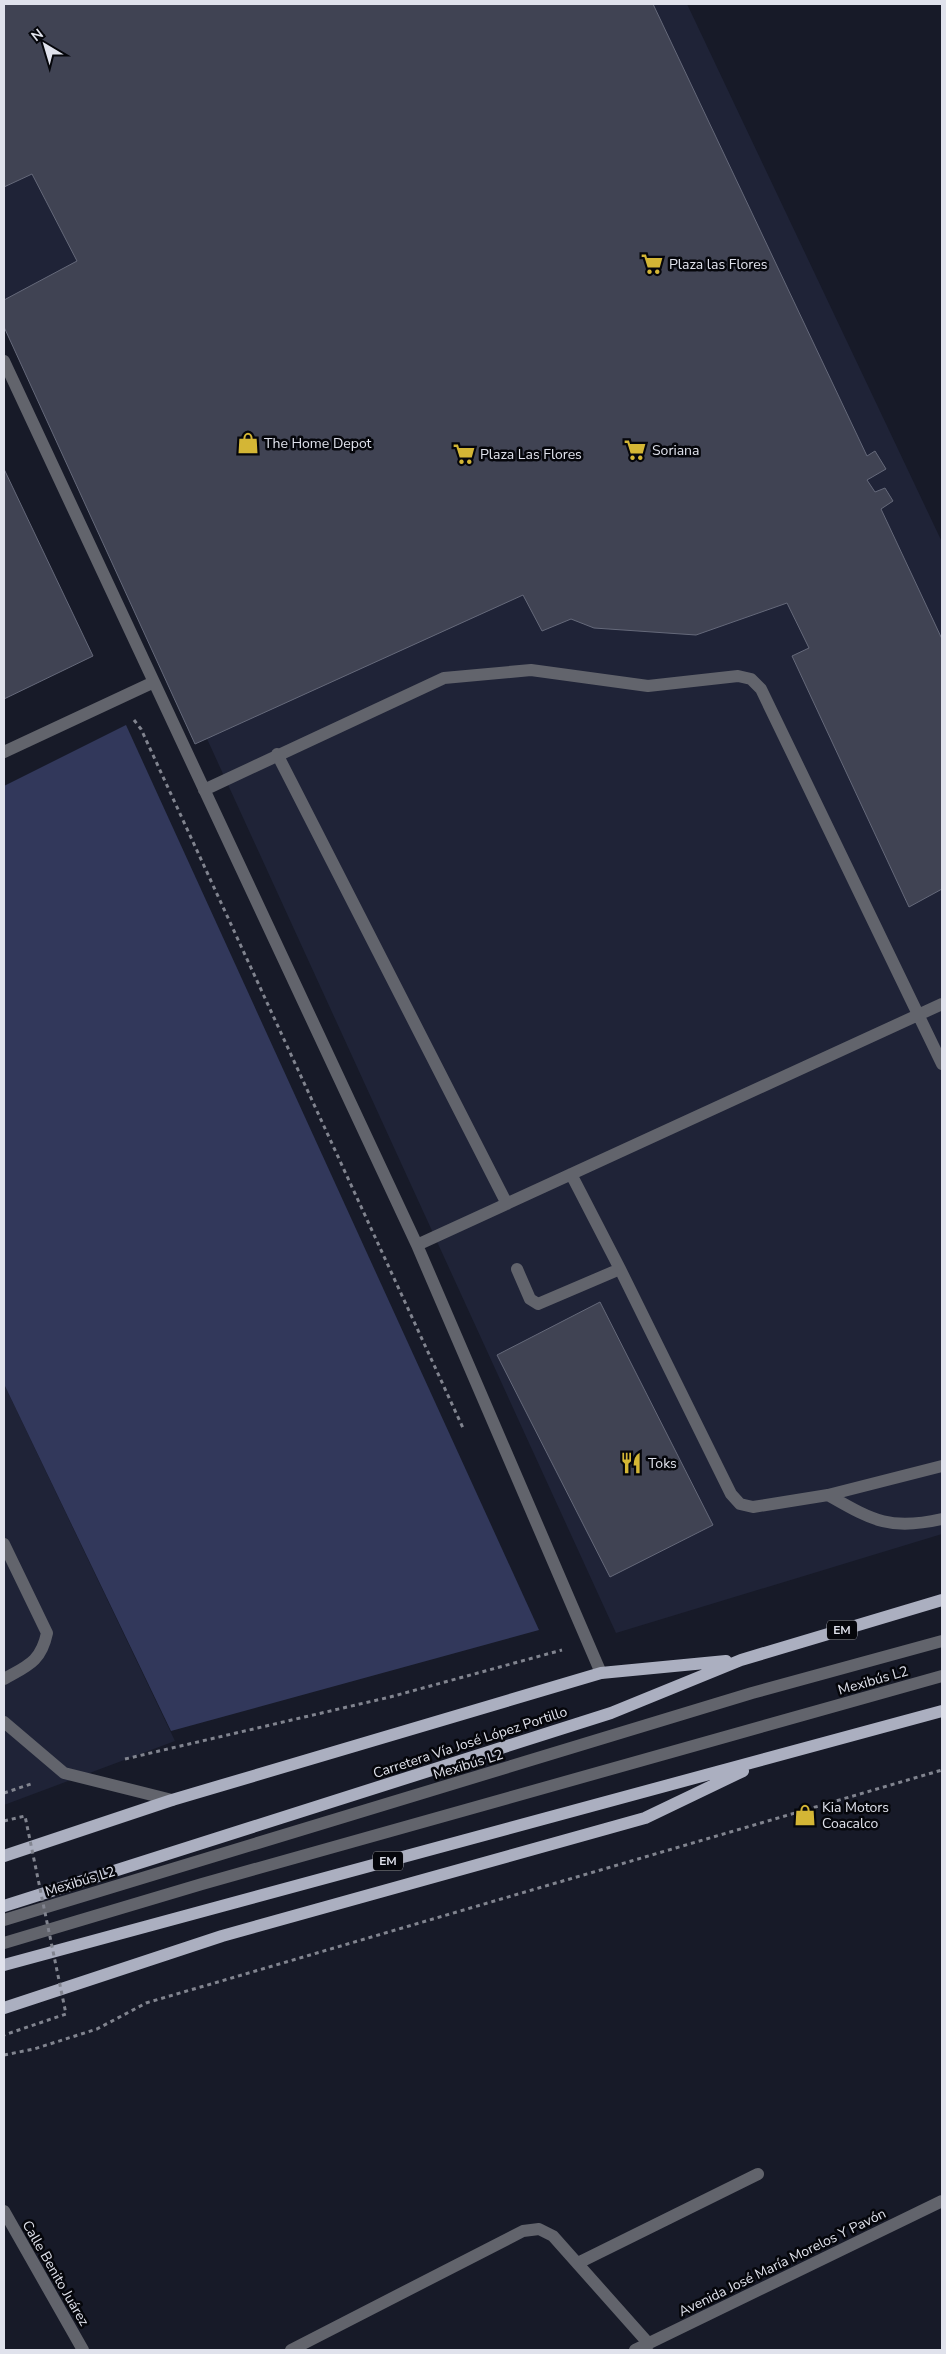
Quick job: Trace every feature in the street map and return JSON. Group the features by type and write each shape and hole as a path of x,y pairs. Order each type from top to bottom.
{"main road":[{"name":"Carretera Vía José López Portillo","path":"4,1906 611,1712 741,1660 942,1600"},
{"path":"4,1856 172,1800 601,1673 741,1660"},
{"name":"EM","path":"4,1966 942,1711"},
{"path":"4,2008 222,1936 645,1818 772,1757"}],"street":[{"path":"4,361 417,1245 601,1673"},
{"path":"204,790 444,678 532,670 648,686 738,676 751,678 761,689 942,1064"},
{"path":"4,752 154,682"},
{"path":"278,754 507,1204"},
{"path":"417,1245 942,1004"},
{"path":"571,1174 731,1494 740,1504 753,1507 828,1495 929,1471 942,1466"},
{"path":"516,1269 530,1300 538,1304 620,1269"},
{"path":"929,1471 942,1476"},
{"path":"828,1495 870,1518 888,1524 926,1523 942,1519"},
{"path":"4,1544 47,1633 44,1649 32,1663 4,1679"},
{"name":"Mexibús L2","path":"4,1920 752,1693 942,1642"},
{"name":"Mexibús L2","path":"4,1943 202,1884 942,1676"},
{"path":"4,1722 64,1773 172,1800"},
{"path":"578,2263 758,2174"},
{"name":"Avenida José María Morelos Y Pavón","path":"635,2350 942,2201"},
{"name":"Calle Benito Juárez","path":"4,2211 83,2350"},
{"path":"291,2350 523,2231 539,2229 553,2236 649,2344"}],"path":[{"path":"120,699 141,729 465,1432"},
{"path":"121,1760 390,1697 565,1649"},
{"path":"4,2055 34,2049 97,2029 146,2003 942,1770"},
{"path":"4,1793 64,1773"},
{"path":"4,1821 25,1816 66,2014 4,2035"}],"shaded area":[{"path":"4,4 687,4 942,542 942,1534 616,1633 4,295"},
{"path":"126,725 539,1630 171,1731 4,1384 4,786"},
{"path":"4,1384 175,1741 4,1805"}],"building":[{"name":"Plaza Las Flores","path":"4,4 653,4 867,456 875,451 886,469 867,480 875,492 885,488 893,501 881,509 942,639 942,889 909,907 792,656 809,648 787,603 696,635 594,628 571,619 542,631 523,595 195,744 4,327 4,300 77,261 32,174 4,187"},
{"path":"4,469 93,656 4,699"},
{"path":"600,1302 713,1525 610,1577 497,1355"}],"place":[{"name":"Plaza las Flores","path":"652,264"},
{"name":"The Home Depot","path":"248,443"},
{"name":"Soriana","path":"635,450"},
{"name":"Plaza Las Flores","path":"464,454"},
{"name":"Toks","path":"631,1463"},
{"name":"Kia Motors Coacalco","path":"805,1815"}]}
